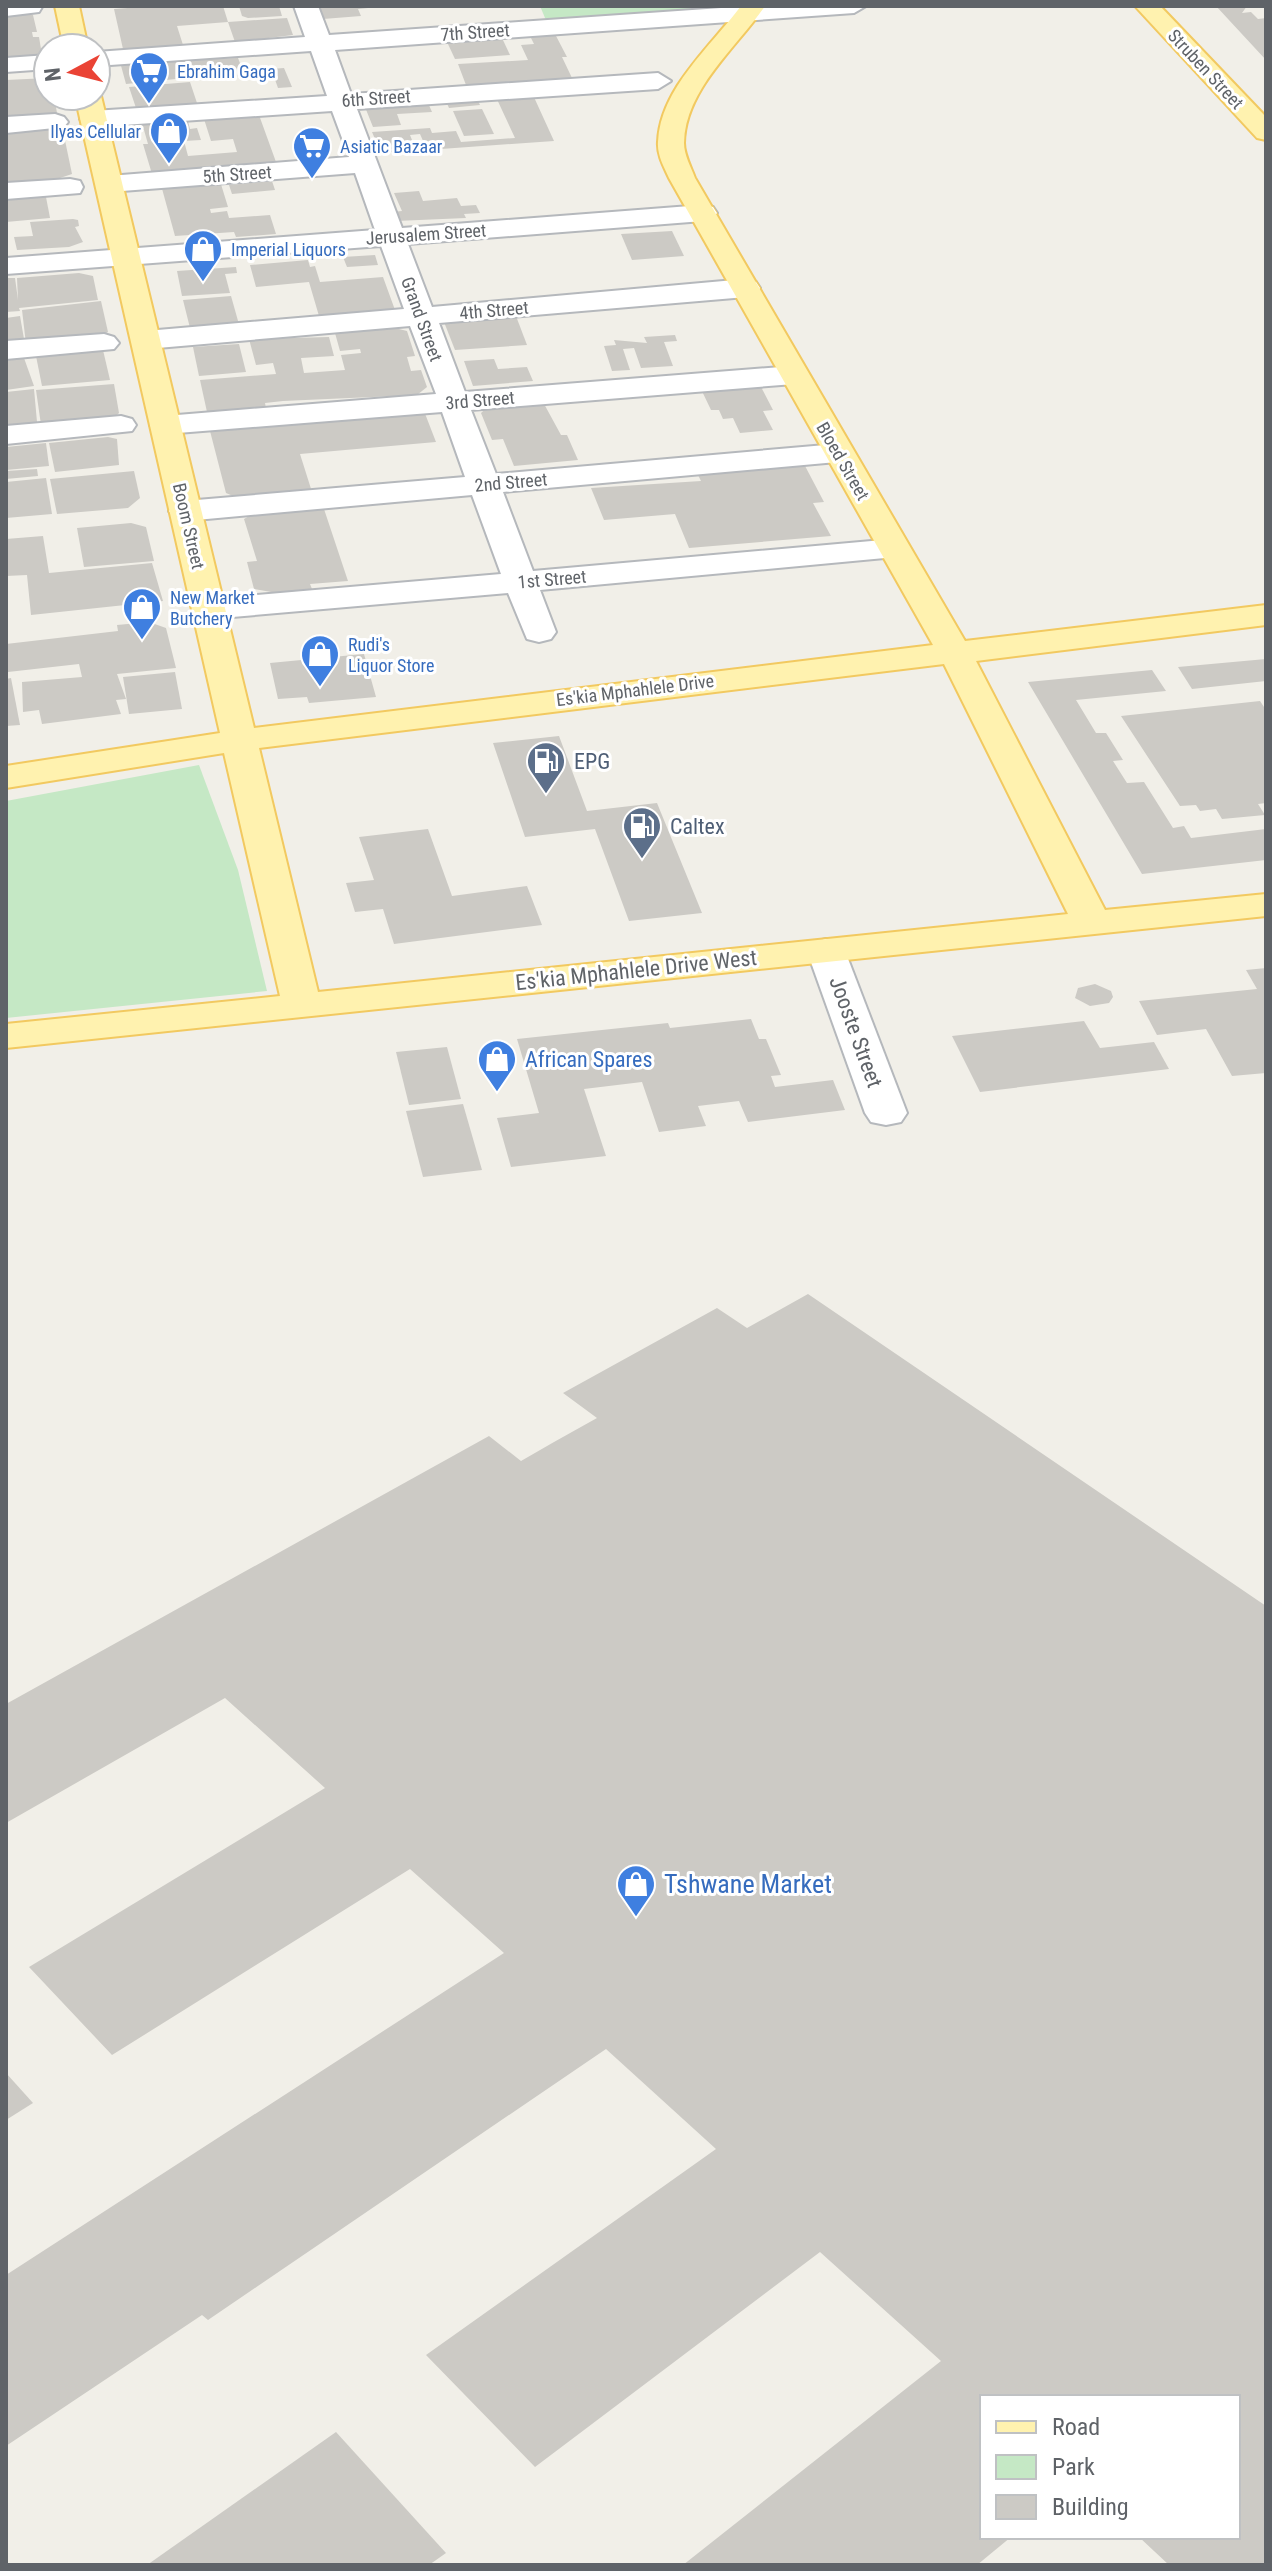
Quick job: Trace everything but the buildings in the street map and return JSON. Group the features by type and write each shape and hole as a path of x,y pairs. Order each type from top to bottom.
{"main road":[{"path":"67,6 73,32"},
{"name":"Struben Street","path":"1147,6 1266,132"},
{"name":"Bloed Street","path":"750,9 693,84 674,126 671,146 682,178 837,453 985,706 1092,923"},
{"name":"Boom Street","path":"92,112 301,1003"},
{"name":"Es'kia Mphahlele Drive","path":"6,777 240,740 1266,615"},
{"name":"Es'kia Mphahlele Drive West","path":"6,1036 212,1012 1266,905"},
{"path":"6,1048 212,1012"}],"street":[{"name":"Grand Street","path":"306,6 539,632"},
{"name":"7th Street","path":"112,58 750,9 854,6"},
{"path":"6,65 32,63"},
{"name":"6th Street","path":"112,107 341,101 658,81"},
{"path":"6,125 55,122"},
{"name":"5th Street","path":"109,184 365,164"},
{"path":"6,191 70,187"},
{"name":"Jerusalem Street","path":"6,266 703,213"},
{"name":"4th Street","path":"146,340 746,288"},
{"path":"6,350 104,343"},
{"name":"3rd Street","path":"165,425 794,375"},
{"path":"6,435 121,425"},
{"name":"2nd Street","path":"185,511 837,453"},
{"name":"1st Street","path":"209,609 894,549"},
{"name":"Jooste Street","path":"826,951 886,1113"}],"green space":[{"path":"540,6 725,6 719,14 548,25"},
{"path":"199,765 238,870 267,991 6,1018 6,801"}],"place":[{"name":"Ebrahim Gaga","path":"149,105"},
{"name":"Ilyas Cellular","path":"169,165"},
{"name":"Asiatic Bazaar","path":"312,180"},
{"name":"Imperial Liquors","path":"203,283"},
{"name":"New Market Butchery","path":"142,641"},
{"name":"Rudi's Liquor Store","path":"320,688"},
{"name":"EPG","path":"546,795"},
{"name":"Caltex","path":"642,860"},
{"name":"African Spares","path":"497,1093"},
{"name":"Tshwane Market","path":"636,1918"}]}
